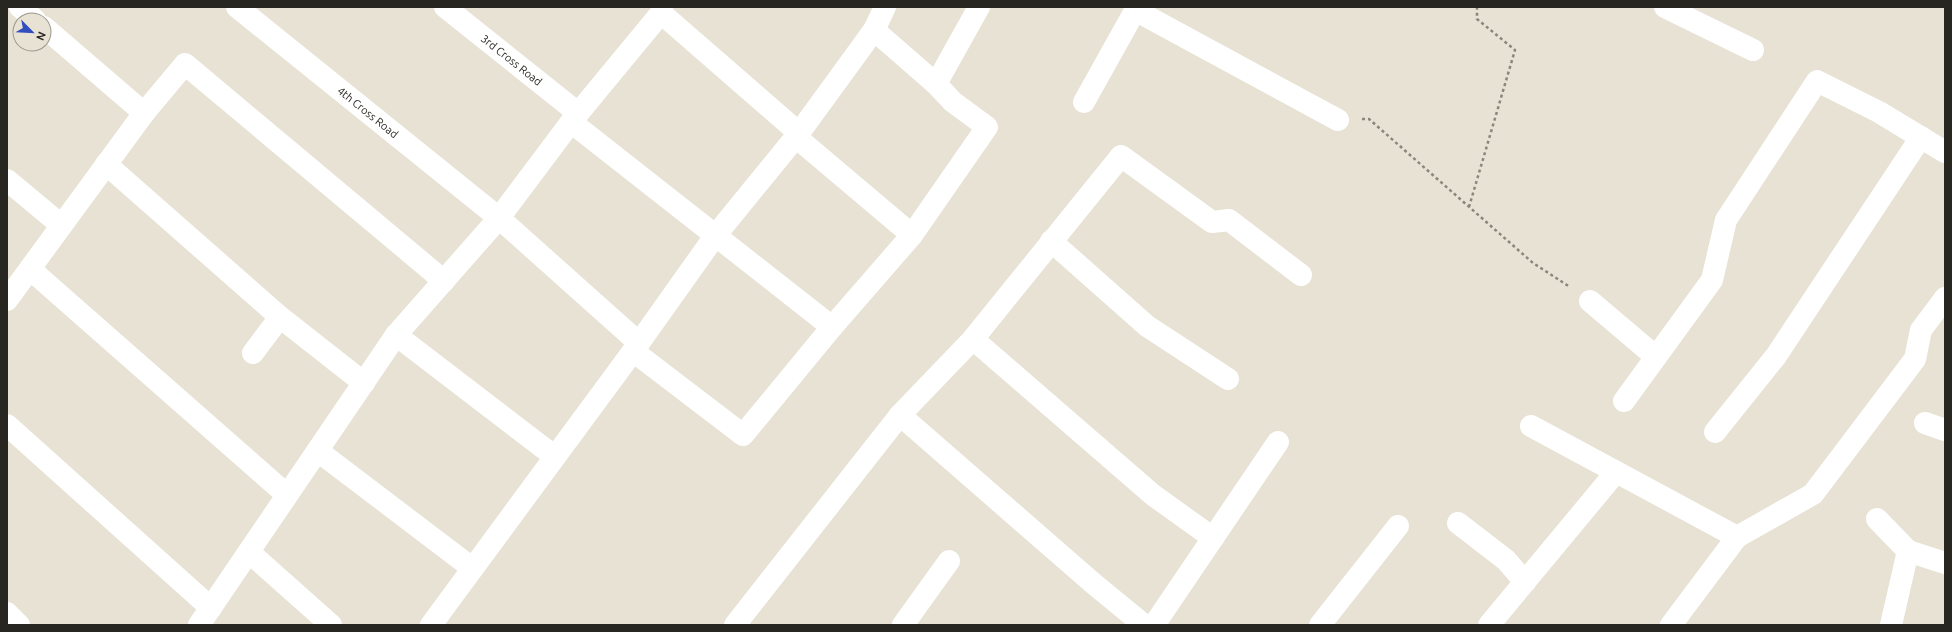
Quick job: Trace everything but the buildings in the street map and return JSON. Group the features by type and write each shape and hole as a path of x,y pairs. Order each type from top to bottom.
{"street":[{"name":"4th Cross Road","path":"238,7 499,218 636,347 743,435 832,327"},
{"path":"431,625 554,456 636,347 715,236 798,135 874,30 885,7"},
{"path":"936,84 979,7"},
{"path":"1665,7 1753,50"},
{"name":"3rd Cross Road","path":"453,9 575,117 715,236 832,327"},
{"path":"1084,102 1136,9 1338,120"},
{"path":"7,425 205,617 396,335 499,218 575,117 662,10 798,135 912,235"},
{"path":"832,327 912,235 986,126 953,102 936,84 874,30"},
{"path":"52,34 144,113"},
{"path":"7,300 144,113 185,64 444,281"},
{"path":"1624,401 1712,280 1726,220 1817,81 1879,112 1945,152"},
{"path":"1714,432 1776,356 1921,137"},
{"path":"735,625 900,415 973,339 1121,156 1212,222 1229,220 1300,275"},
{"path":"106,164 280,317 364,383"},
{"path":"7,180 62,225"},
{"path":"1051,241 1147,326 1228,379"},
{"path":"30,269 287,495"},
{"path":"1671,625 1737,537 1813,494 1915,359 1921,330 1945,298"},
{"path":"1590,301 1656,357"},
{"path":"253,353 280,317"},
{"path":"396,335 554,456"},
{"path":"973,339 1153,495 1213,538"},
{"path":"900,415 1094,584 1144,625"},
{"path":"1531,426 1737,537"},
{"path":"1154,625 1278,442"},
{"path":"318,451 472,568"},
{"path":"1489,625 1616,472"},
{"path":"1877,519 1908,551 1945,564"},
{"path":"1458,523 1506,560 1525,582"},
{"path":"1320,625 1398,526"},
{"path":"1891,625 1908,551"},
{"path":"249,552 331,625"},
{"path":"903,625 949,561"},
{"path":"7,613 20,625"}],"path":[{"path":"1469,207 1515,50 1477,19 1477,7"},
{"path":"1338,120 1369,119 1533,263 1590,301"}]}
